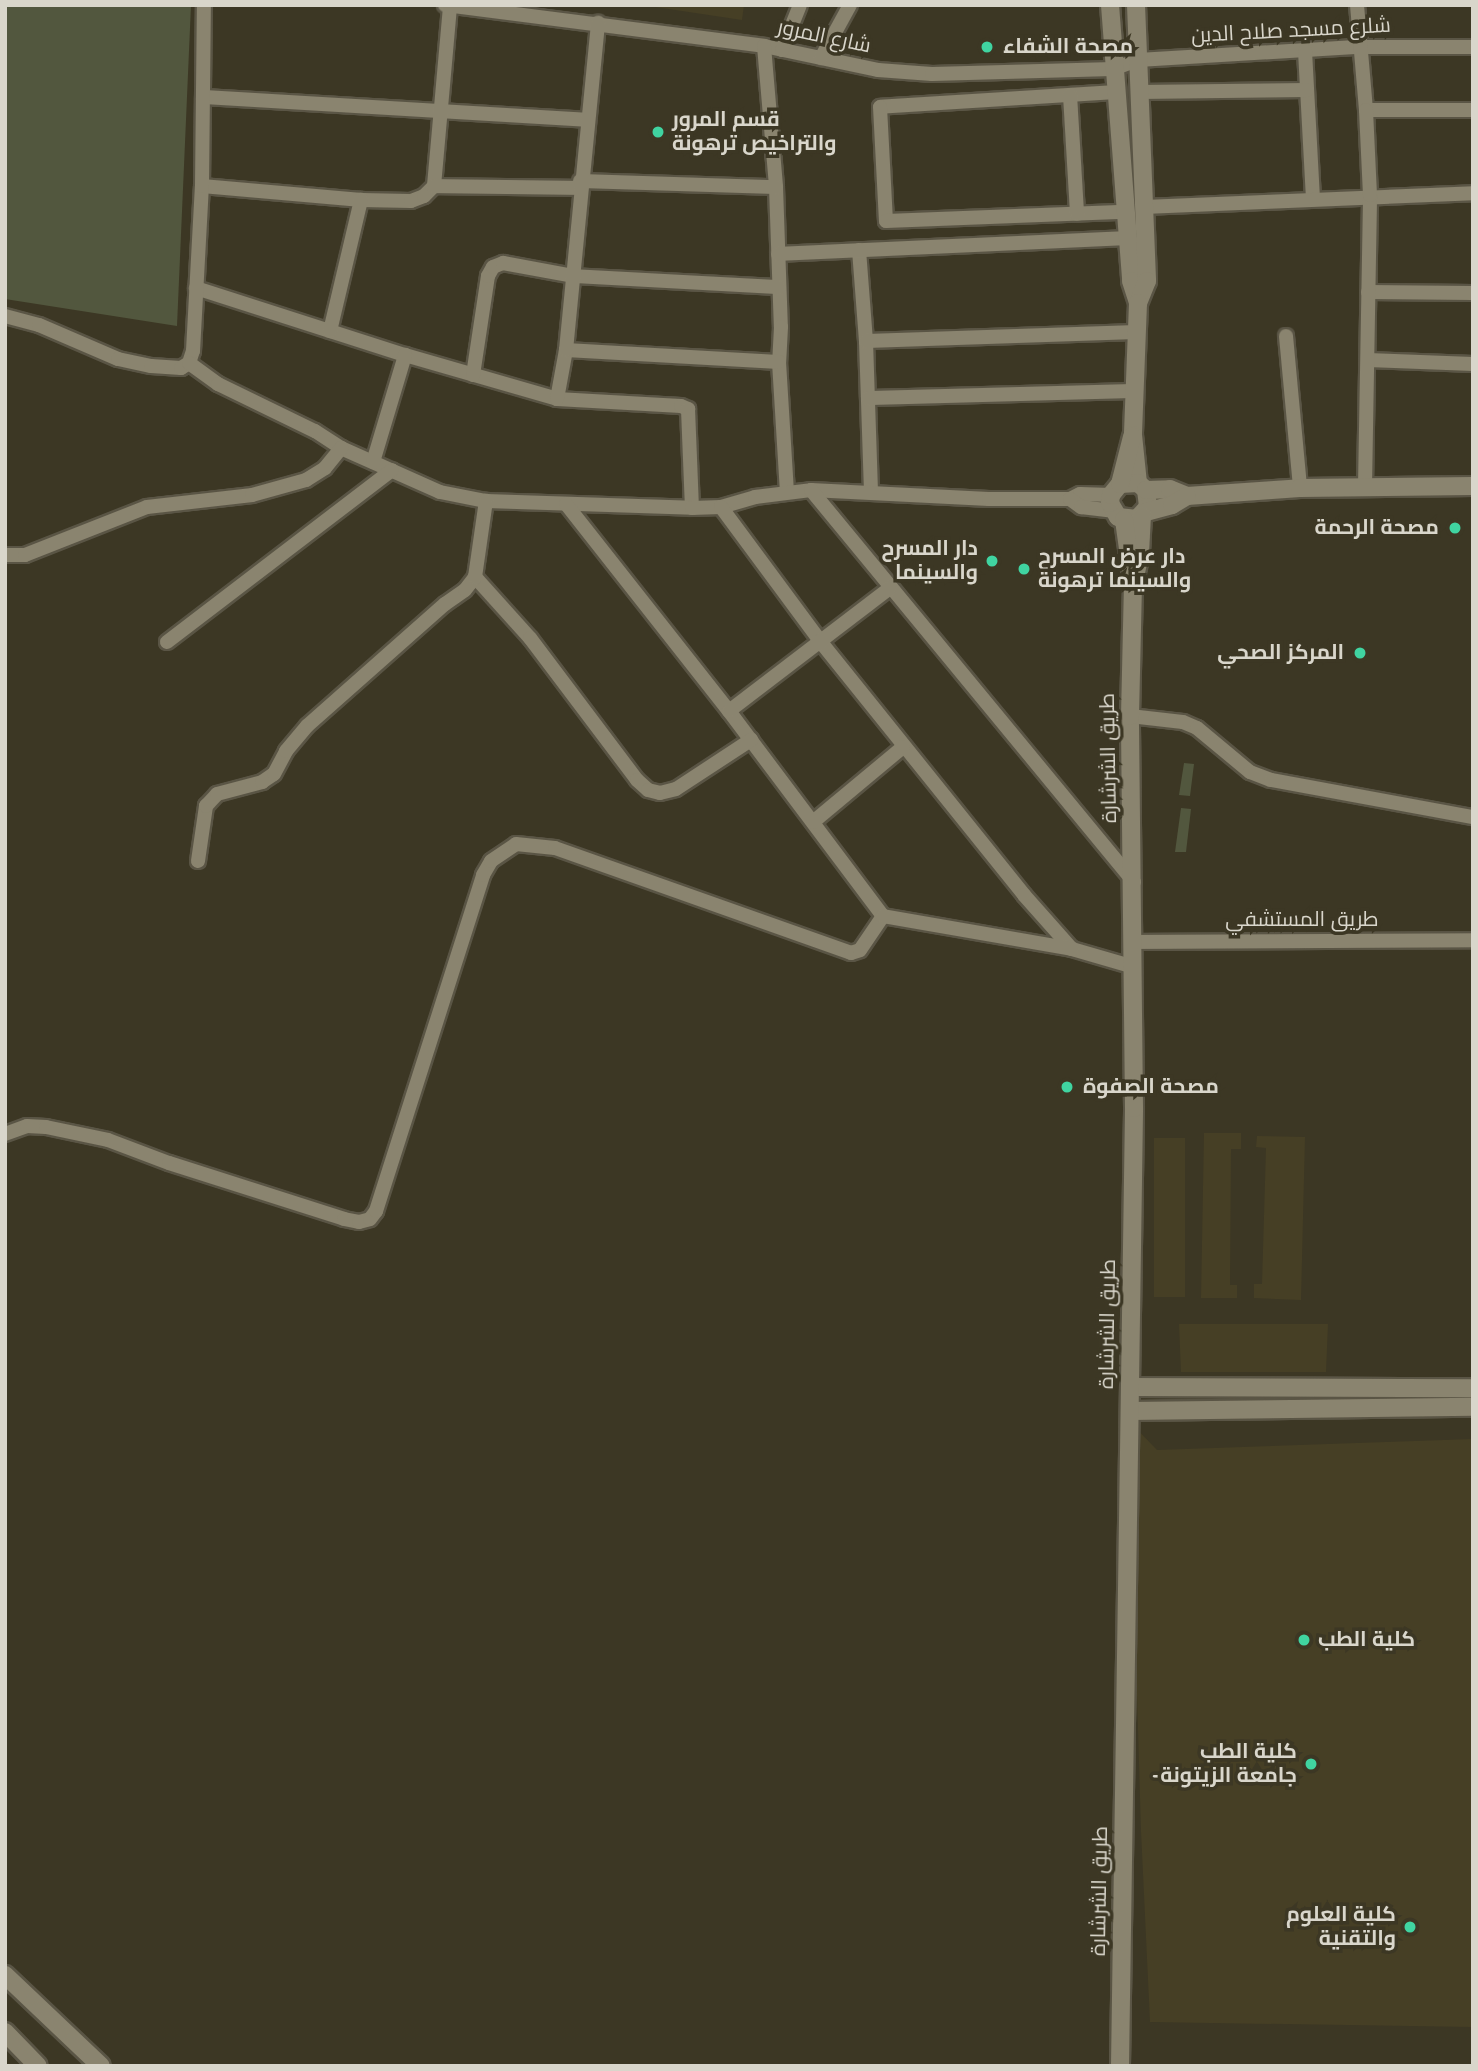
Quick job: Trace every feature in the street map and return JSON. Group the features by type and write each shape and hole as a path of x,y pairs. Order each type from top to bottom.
{"street":[{"path":"5,316 39,326 118,359 151,366 181,368 189,363 193,351 202,186 204,5"},
{"path":"782,50 800,5"},
{"path":"821,58 850,5"},
{"path":"1110,5 1131,281 1138,303 1133,435 1117,502 1133,584"},
{"path":"1136,5 1147,281 1138,303"},
{"path":"1357,5 1370,195 1365,486"},
{"path":"202,186 361,200 411,201 424,196 434,186 448,6"},
{"name":"شارع المرور","path":"448,6 498,8 764,46 878,70 932,74 1113,68"},
{"path":"556,399 566,350 580,184 598,23"},
{"path":"764,46 776,187 781,327 779,362 787,492"},
{"name":"شلرع مسجد صلاح الدين","path":"1113,68 1138,60 1360,47 1473,47"},
{"path":"1305,51 1313,198"},
{"path":"1139,92 1307,90"},
{"path":"1116,92 880,107 886,221 1125,212"},
{"path":"1070,95 1077,214"},
{"path":"204,97 587,120"},
{"path":"1366,110 1473,110"},
{"path":"434,186 580,184 776,187"},
{"path":"1144,207 1370,195 1473,193"},
{"path":"330,331 361,200"},
{"path":"778,254 1127,238"},
{"path":"859,250 866,341 871,491"},
{"path":"474,374 488,276 493,267 503,264 573,276 779,287"},
{"path":"196,288 405,355 556,399 681,406 688,409 692,508"},
{"path":"1368,292 1473,293"},
{"path":"866,341 1137,332"},
{"path":"1286,336 1300,488"},
{"path":"566,350 779,362"},
{"path":"373,462 405,355"},
{"path":"1368,360 1473,364"},
{"path":"189,363 218,384 315,431 341,448 440,492 486,501 692,508 721,507 787,492 811,490 989,499 1070,499 1080,494 1117,502 1144,514 1172,505 1187,496"},
{"path":"868,398 1135,391"},
{"path":"1133,435 1142,487 1149,501 1144,514 1140,553 1133,584"},
{"path":"5,555 25,555 147,507 252,495 306,480 325,468 341,448"},
{"path":"167,642 392,470"},
{"path":"1117,502 1142,487 1170,489 1187,496 1300,488 1473,486"},
{"path":"811,490 1134,883"},
{"path":"198,861 206,806 217,794 262,782 274,774 286,751 307,726 465,590 475,577 486,501"},
{"path":"566,504 729,711 883,916 1072,949 1131,966"},
{"path":"721,507 820,641 904,747 1024,895 1072,949"},
{"path":"475,577 530,638 648,790 660,793 676,789 751,740"},
{"name":"طريق الشرشارة","path":"1120,2066 1134,1108 1131,966 1134,883 1130,716 1133,584"},
{"path":"729,711 890,588"},
{"path":"1130,716 1184,722 1197,728 1250,772 1271,780 1473,817"},
{"path":"813,822 904,747"},
{"path":"5,1134 27,1126 46,1127 108,1140 218,1179 359,1222 370,1219 376,1210 483,875 491,861 503,851 516,844 555,848 851,953 860,950 883,916"},
{"name":"طريق المستشفي","path":"1132,943 1473,940"},
{"path":"1130,1387 1473,1388"},
{"path":"1130,1411 1473,1408"},
{"path":"5,1975 101,2066"},
{"path":"5,2032 38,2066"}],"shaded area":[{"path":"642,5 744,5 742,20"},
{"path":"1204,1133 1241,1133 1241,1149 1231,1149 1230,1285 1237,1285 1237,1298 1201,1298"},
{"path":"1257,1136 1305,1137 1301,1300 1254,1298 1254,1284 1262,1284 1266,1148 1256,1147"},
{"path":"1154,1138 1185,1138 1185,1297 1154,1297"},
{"path":"1179,1324 1328,1324 1326,1372 1181,1372"},
{"name":"كلية الطب","path":"1129,1421 1157,1450 1473,1439 1473,2027 1150,2022 1141,1831"}],"green space":[{"path":"5,5 191,5 177,326 5,299"},
{"path":"1184,763 1194,764 1190,796 1179,795"},
{"path":"1181,808 1191,809 1186,852 1175,852"}],"place":[{"name":"مصحة الشفاء","path":"987,47"},
{"name":"قسم المرور والتراخيص ترهونة","path":"658,132"},
{"name":"مصحة الرحمة","path":"1455,528"},
{"name":"دار المسرح والسينما","path":"992,561"},
{"name":"دار عرض المسرح والسينما ترهونة","path":"1024,569"},
{"name":"المركز الصحي","path":"1360,653"},
{"name":"مصحة الصفوة","path":"1067,1087"},
{"name":"كلية الطب","path":"1304,1640"},
{"name":"كلية الطب -جامعة الزيتونة","path":"1311,1764"},
{"name":"كلية العلوم والتقنية","path":"1410,1927"}]}
